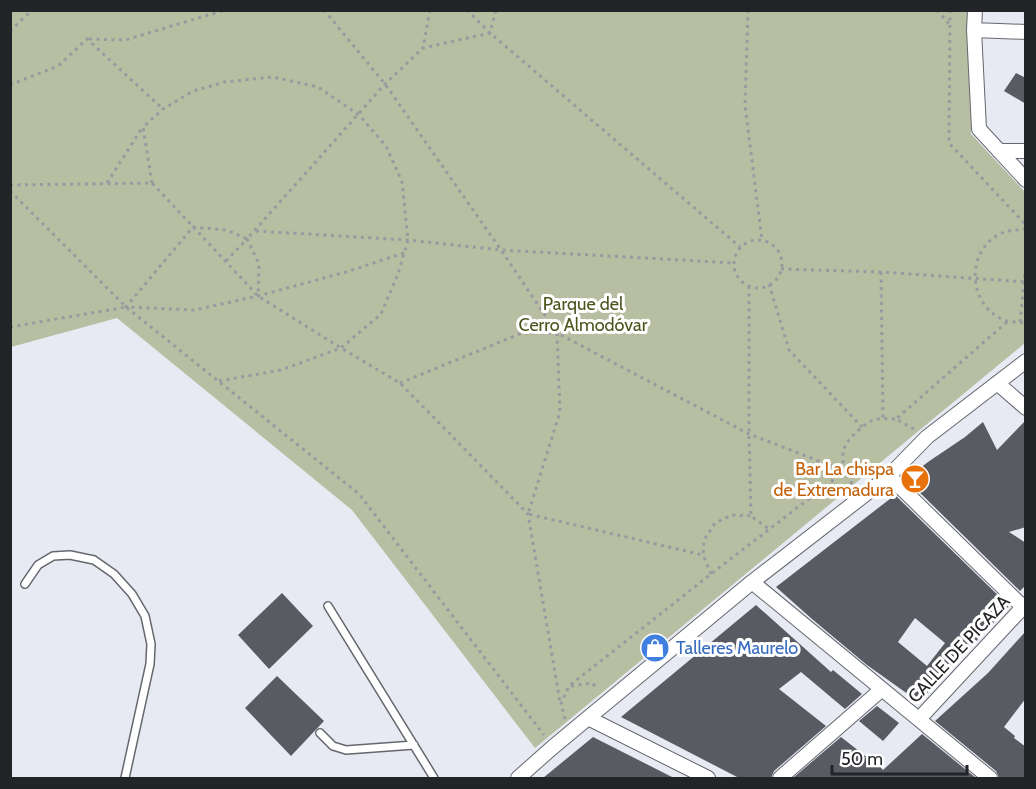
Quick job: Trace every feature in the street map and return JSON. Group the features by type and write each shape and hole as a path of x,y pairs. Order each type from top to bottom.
{"street":[{"path":"975,10 974,30 980,129 1026,180"},
{"path":"974,30 1026,32"},
{"path":"999,151 1026,151"},
{"path":"518,778 752,582 889,477 927,437 1026,361"},
{"path":"998,383 1026,408"},
{"path":"889,477 1025,607"},
{"path":"752,582 990,778"},
{"name":"CALLE DE PICAZA","path":"918,720 1025,607"},
{"name":"CALLE DE PICAZA","path":"780,778 881,690"},
{"path":"588,718 708,778"}],"lane":[{"path":"25,584 38,565 54,556 70,555 94,560 114,574 132,594 145,616 151,644 150,664 125,778"},
{"path":"328,606 434,778"},
{"path":"320,733 333,746 346,750 414,745"}],"path":[{"path":"10,31 32,10"},
{"path":"10,85 58,66 87,39 125,40 225,10"},
{"path":"324,10 385,84 557,333 560,412 528,514 561,704 572,731"},
{"path":"423,48 430,10"},
{"path":"467,10 490,33 740,247"},
{"path":"490,33 496,10"},
{"path":"748,10 745,105 762,240"},
{"path":"937,10 950,25"},
{"path":"226,261 256,231 385,84 423,48 490,33"},
{"path":"87,39 163,110"},
{"path":"107,183 143,127 163,110 193,91 225,82 273,77 318,87 359,115 386,146 402,182 408,240 398,274 381,314 341,348 281,370 219,381"},
{"path":"143,127 152,183 258,296 400,382 528,514 703,555"},
{"path":"10,185 152,183"},
{"path":"10,191 126,307 360,494 553,747"},
{"path":"193,227 227,230 247,239 259,264 258,296"},
{"path":"126,307 193,227"},
{"path":"1026,229 998,235 985,246 977,261 975,277 976,289 988,309 1008,321 1026,323"},
{"path":"256,231 408,240 501,250 734,263"},
{"path":"762,240 776,248 782,261 775,281 763,287 749,286 743,282 735,271 734,263 734,257 740,247 747,242 762,240"},
{"path":"10,327 126,307 194,310 258,296 346,272 404,253"},
{"path":"1020,322 1026,263"},
{"path":"781,269 881,272 1025,281"},
{"path":"881,272 883,419"},
{"path":"769,284 789,351 862,427"},
{"path":"749,286 751,516"},
{"path":"897,419 1008,321"},
{"path":"400,382 522,333 557,333 749,434 844,471"},
{"path":"860,499 844,471 842,454 847,441 862,427 874,419 897,419 927,437"},
{"path":"561,704 569,687 844,471"},
{"path":"711,574 703,555 704,540 715,523 732,515 751,516 770,529"},
{"path":"569,687 592,683 610,700"}],"green space":[{"name":"Parque del Cerro Almodóvar","path":"11,11 970,11 971,134 1025,192 1025,343 535,748 352,510 117,318 11,347"}],"building":[{"path":"1016,73 1026,78 1026,104 1004,91"},
{"path":"1026,420 1026,527 1009,532 1026,543 1026,585 1020,591 906,479 983,422 997,450"},
{"path":"895,495 1009,606 919,702 867,665 776,587","holes":["915,618 945,643 927,666 898,642"]},
{"path":"282,593 313,626 269,669 238,635"},
{"path":"756,605 831,672 833,670 862,694 845,709 801,672 779,689 826,726 774,771 771,778 739,778 621,717"},
{"path":"1026,631 1026,698 1004,727 1026,747 1026,778 999,778 996,771 935,721 988,673"},
{"path":"277,676 324,721 291,756 245,708"},
{"path":"877,706 899,723 883,741 859,721"},
{"path":"922,734 976,778 793,778 841,737 868,758 870,756 883,770"},
{"path":"593,737 674,778 543,778"}],"place":[{"name":"Bar La chispa de Extremadura","path":"915,479"},
{"name":"Talleres Maurelo","path":"655,648"}]}
